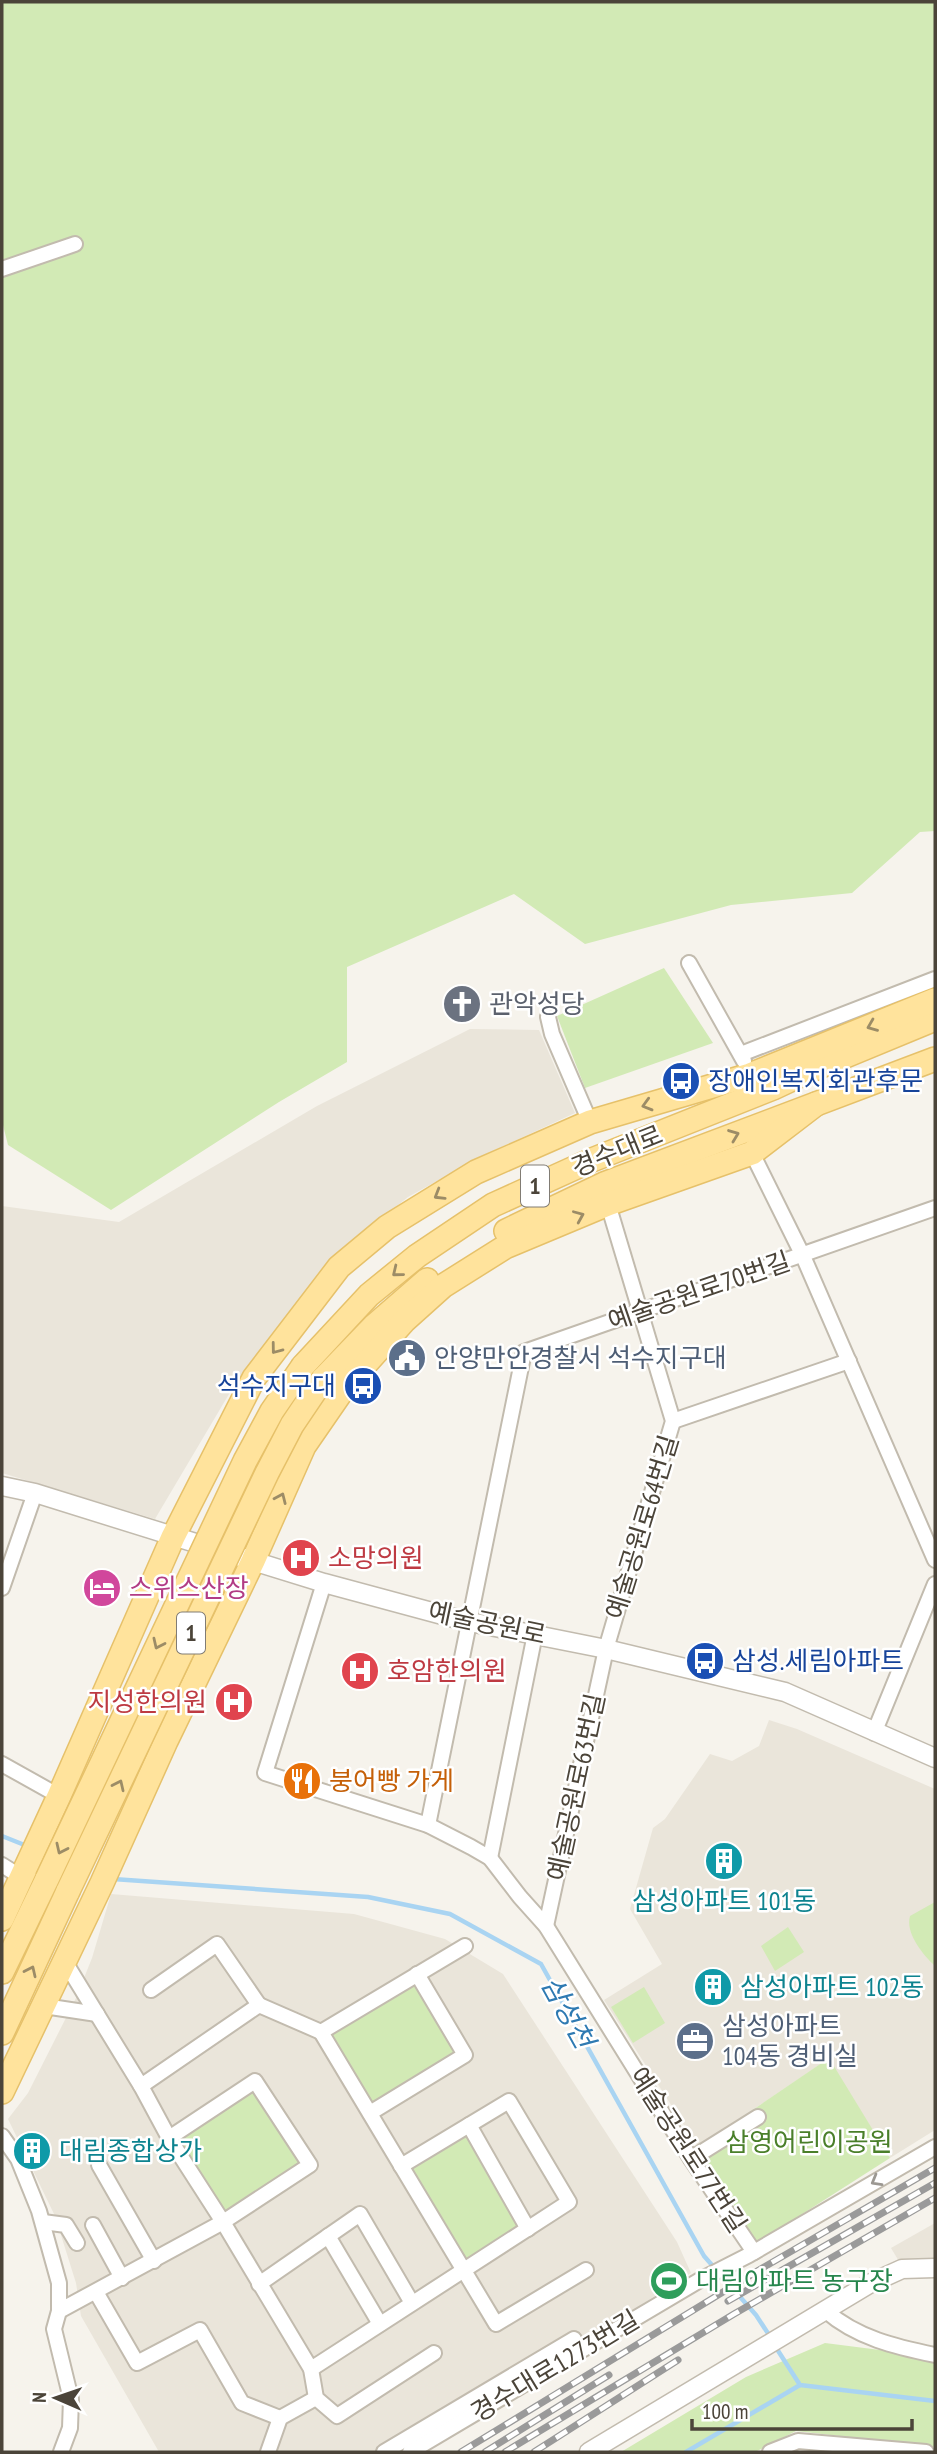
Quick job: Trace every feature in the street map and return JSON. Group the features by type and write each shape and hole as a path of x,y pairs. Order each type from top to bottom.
{"main road":[{"path":"2,1919 16,1871 56,1803 173,1537 254,1378 338,1267 387,1227 476,1172 590,1122 935,1000"},
{"name":"경수대로","path":"2,1972 245,1461 272,1411 303,1366 369,1295 417,1256 493,1205 592,1160 773,1088 935,1019"},
{"name":"경수대로","path":"2,2033 267,1473 292,1425 323,1379 374,1326 427,1280 501,1233 604,1184 935,1059"},
{"path":"750,1067 808,1071"},
{"path":"2,2092 253,1561 304,1446 344,1388 397,1329 443,1286 505,1247 608,1204 752,1153 816,1104"}],"street":[{"path":"2,270 75,244"},
{"path":"689,963 750,1067 935,979"},
{"path":"548,1017 552,1034 590,1122"},
{"path":"752,1153 803,1256 935,1560"},
{"name":"예술공원로64번길","path":"606,1649 673,1421 608,1204"},
{"name":"예술공원로70번길","path":"468,1622 524,1352 935,1208"},
{"path":"673,1421 849,1362"},
{"name":"예술공원로","path":"2,1486 35,1493 324,1583 468,1622 606,1649 785,1692 935,1758"},
{"path":"2,1588 35,1493"},
{"name":"예술공원로77번길","path":"324,1583 265,1773 428,1825 490,1858 546,1926 752,2253"},
{"path":"874,1732 935,1584"},
{"path":"428,1825 468,1622"},
{"path":"490,1858 535,1634"},
{"name":"예술공원로63번길","path":"546,1926 606,1649"},
{"path":"2,1764 56,1803"},
{"path":"151,1990 216,1944 259,2005 321,2032 496,2324 586,2270"},
{"path":"321,2032 465,1946"},
{"path":"65,1962 311,2369 316,2398 337,2416 434,2353"},
{"path":"370,2113 466,2054 417,1974"},
{"path":"141,2086 259,2005"},
{"path":"44,2006 97,2014"},
{"path":"59,2311 223,2222 310,2165 255,2081 169,2138"},
{"path":"311,2369 569,2202 509,2101 401,2166"},
{"path":"691,2159 758,2117"},
{"path":"469,2125 528,2229"},
{"path":"2,2136 18,2159 43,2222 59,2283 59,2311 54,2329 71,2399 70,2428 61,2452"},
{"path":"752,2253 935,2147"},
{"path":"99,2165 154,2261"},
{"path":"259,2284 360,2214 412,2304"},
{"path":"43,2222 66,2225 77,2243"},
{"path":"93,2225 122,2278"},
{"path":"328,2236 380,2324"},
{"name":"경수대로1273번길","path":"410,2452 513,2384 752,2253"},
{"path":"589,2452 869,2284 902,2269 935,2268"},
{"path":"96,2292 136,2363 200,2330 242,2403 281,2418"},
{"path":"826,2311 855,2333 935,2355"},
{"path":"384,2452 513,2384 574,2339"},
{"path":"268,2452 281,2418 316,2398"},
{"path":"770,2452 798,2441 926,2452"}],"shaded area":[{"path":"470,1029 539,1030 575,1113 484,1155 408,1197 327,1262 285,1324 232,1389 155,1519 2,1473 2,1206 119,1222 317,1106"},
{"path":"769,1720 797,1729 935,1789 935,2130 890,2158 828,2059 698,2147 604,2000 662,1964 630,1909 653,1828 665,1819 710,1754 732,1761 759,1746"},
{"path":"111,1894 354,1914 445,1939 503,1974 677,2242 691,2273 515,2385 397,2452 159,2452 81,2316 76,2283 55,2216 8,2119 28,2093 76,1998 92,1958"},
{"path":"935,2223 935,2260 900,2263 891,2248"}],"green space":[{"path":"2,2 935,2 935,831 920,832 852,893 731,905 585,944 514,894 347,967 347,1062 279,1102 111,1210 8,1145 2,1121"},
{"path":"664,968 713,1043 585,1088 557,1016"},
{"path":"935,1902 935,1966 916,1943 909,1923 910,1916"},
{"path":"788,1927 804,1952 775,1971 761,1946"},
{"path":"417,1974 465,2055 370,2113 321,2032"},
{"path":"644,1987 665,2023 633,2043 611,2007"},
{"name":"삼영어린이공원","path":"829,2058 890,2158 757,2243 698,2147"},
{"path":"255,2081 310,2165 223,2222 169,2138"},
{"path":"469,2125 528,2229 464,2270 401,2166"},
{"path":"825,2343 935,2357 935,2447 796,2431 755,2452 621,2452 746,2377"}],"waterway":[{"name":"삼성천","path":"2,1836 27,1846"},
{"name":"삼성천","path":"113,1879 368,1897 450,1914 541,1964 704,2256 756,2315 771,2338"},
{"name":"삼성천","path":"775,2346 800,2385 935,2401"},
{"path":"686,2452 800,2385"}],"railway":[{"path":"461,2452 759,2270 935,2168"},
{"path":"728,2301 935,2183"},
{"path":"505,2452 734,2314 935,2198"},
{"path":"534,2452 678,2360"},
{"path":"485,2452 609,2375"}],"place":[{"name":"관악성당","path":"462,1004"},
{"name":"장애인복지회관후문","path":"681,1081"},
{"name":"안양만안경찰서 석수지구대","path":"407,1358"},
{"name":"석수지구대","path":"363,1386"},
{"name":"소망의원","path":"301,1558"},
{"name":"스위스산장","path":"102,1588"},
{"name":"삼성.세림아파트","path":"705,1661"},
{"name":"호암한의원","path":"360,1671"},
{"name":"지성한의원","path":"234,1702"},
{"name":"붕어빵 가게","path":"302,1781"},
{"name":"삼성아파트 101동","path":"724,1861"},
{"name":"삼성아파트 102동","path":"713,1987"},
{"name":"삼성아파트 104동 경비실","path":"695,2041"},
{"name":"대림종합상가","path":"32,2151"},
{"name":"대림아파트 농구장","path":"669,2281"}]}
